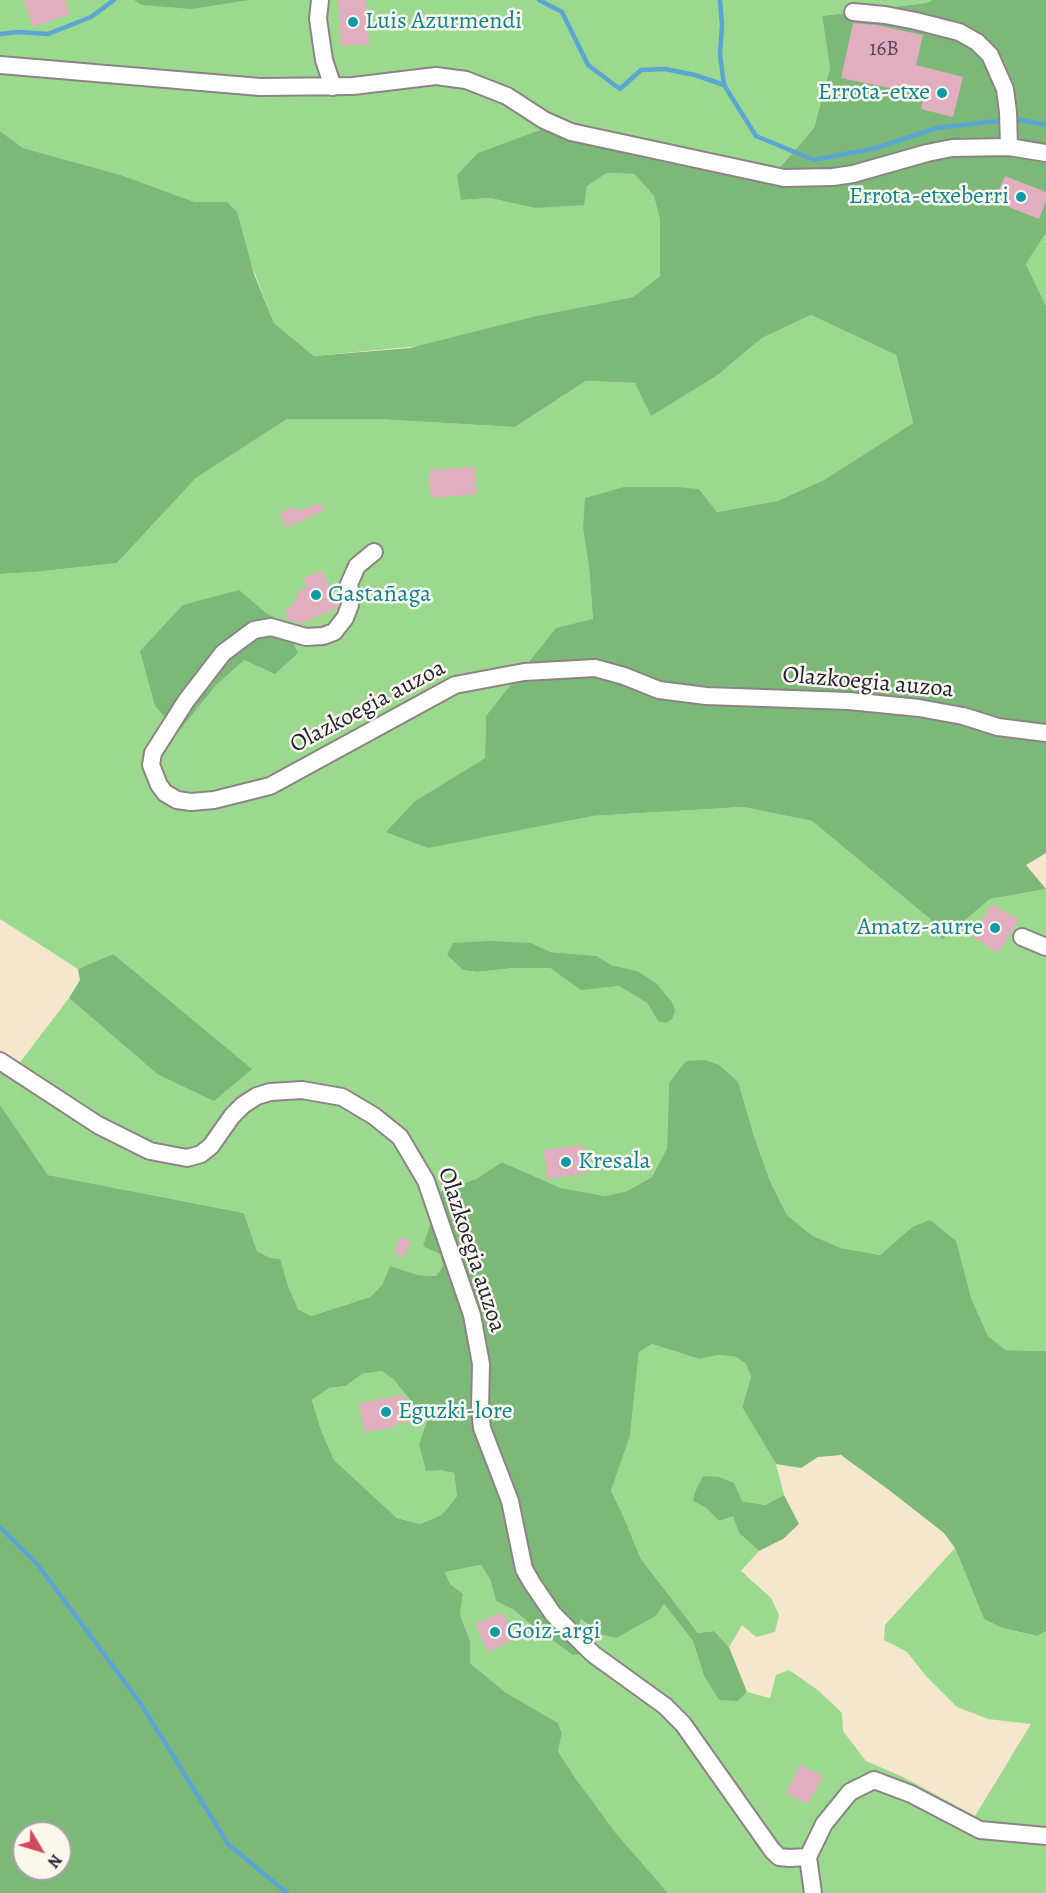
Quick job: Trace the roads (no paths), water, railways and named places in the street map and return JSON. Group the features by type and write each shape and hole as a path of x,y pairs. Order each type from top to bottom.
{"street":[{"path":"320,0 318,19 324,60 333,87"},
{"path":"853,12 916,21 959,32 977,42 990,55 1005,89 1009,139"},
{"path":"0,65 260,87 333,87 436,76 466,80 507,96 544,120 571,132 784,178 854,174 927,153 1009,139 1046,153"},
{"name":"Olazkoegia auzoa","path":"374,552 357,566 349,584 350,605 345,618 334,632 323,636 306,637 271,627 254,630 223,653 186,700 153,753 152,765 165,794 184,801 214,800 270,786 455,685 524,672 595,668 624,676 659,690 706,696 849,701 919,708 963,716 998,727 1046,733"},
{"path":"1022,937 1046,948"},
{"name":"Olazkoegia auzoa","path":"0,1061 98,1125 150,1151 187,1158 201,1154 211,1146 243,1105 257,1096 270,1092 302,1090 342,1097 374,1116 400,1137 426,1181 472,1315 481,1364 482,1428 510,1502 524,1569 553,1614 593,1654 665,1706 683,1724 772,1850 779,1857 808,1857"},
{"path":"813,1893 808,1857 824,1824 850,1792 874,1780 910,1794 980,1830 1046,1836"}],"waterway":[{"path":"0,34 18,32 48,34 91,17 114,0"},
{"path":"539,0 562,12 588,65 620,89 641,70 665,69 695,75 724,85"},
{"path":"720,0 722,25 720,55 724,85 756,136 814,160 876,148 937,128 1022,120 1046,125"},
{"path":"0,1527 38,1565 141,1704 228,1844 287,1893"}],"place":[{"name":"Luis Azurmendi","path":"353,22"},
{"name":"Errota-etxe","path":"942,93"},
{"name":"Errota-etxeberri","path":"1021,197"},
{"name":"Gastañaga","path":"316,595"},
{"name":"Amatz-aurre","path":"995,928"},
{"name":"Kresala","path":"566,1162"},
{"name":"Eguzki-lore","path":"386,1412"},
{"name":"Goiz-argi","path":"495,1632"}]}
